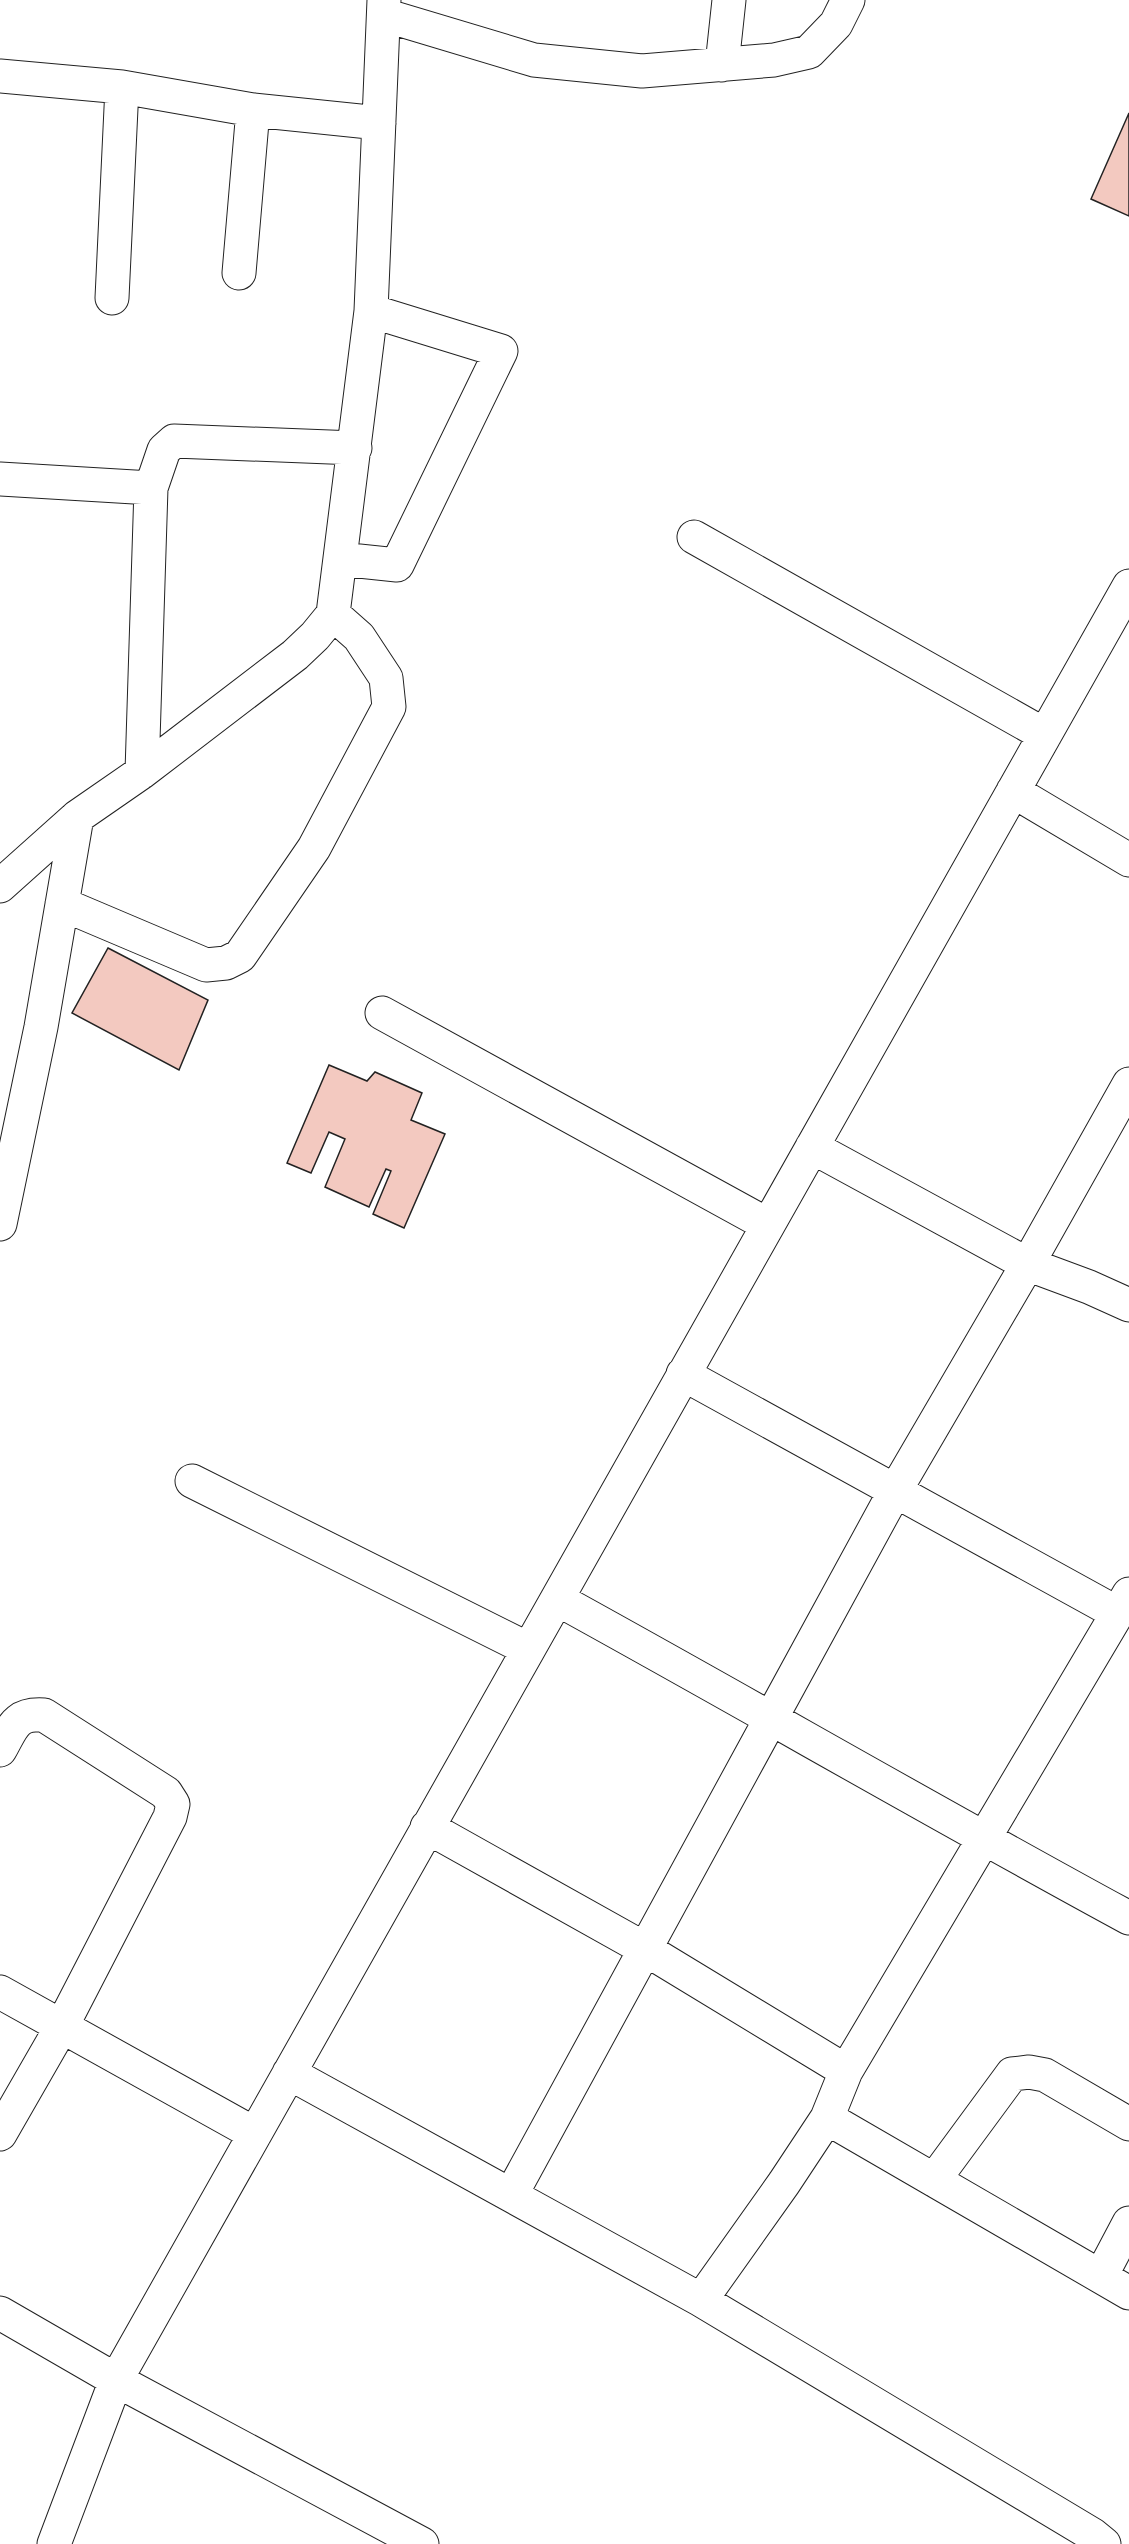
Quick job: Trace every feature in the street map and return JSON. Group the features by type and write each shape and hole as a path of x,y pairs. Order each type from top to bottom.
{"street":[{"path":"722,65 729,0"},
{"path":"0,886 77,817 142,772 295,655 333,614 371,311 384,8 534,60 642,71 774,60 809,52 836,24 848,0"},
{"path":"0,76 122,87 253,110 379,123"},
{"path":"112,298 122,87"},
{"path":"239,273 253,110"},
{"path":"340,559 398,565 501,351 371,311"},
{"path":"142,772 151,488 164,450 174,441 355,448"},
{"path":"0,479 151,488"},
{"path":"694,537 1044,735"},
{"path":"54,2544 116,2380 1129,586"},
{"path":"62,904 206,964 226,963 240,956 314,848 389,707 386,678 359,637 333,614"},
{"path":"1013,791 1129,860"},
{"path":"0,1224 41,1027 77,817"},
{"path":"382,1013 768,1225"},
{"path":"511,2195 770,1716 895,1491 1129,1084"},
{"path":"812,1147 1027,1264 1129,1305"},
{"path":"683,1374 895,1491 1123,1604 846,2071 827,2118 701,2300"},
{"path":"192,1481 528,1649"},
{"path":"557,1599 770,1716 982,1839 1129,1918"},
{"path":"0,1750 18,1719 30,1714 44,1715 166,1793 173,1804 170,1817 62,2026 0,2134"},
{"path":"427,1827 645,1949 846,2071"},
{"path":"0,1992 255,2134"},
{"path":"934,2180 1012,2074 1029,2072 1045,2075 1129,2124"},
{"path":"289,2073 701,2300 1083,2529 1104,2544"},
{"path":"827,2118 1129,2293"},
{"path":"1101,2276 1129,2223"},
{"path":"0,2313 116,2380 422,2544"}],"building":[{"path":"1129,113 1129,216 1091,199"},
{"path":"108,948 208,1000 179,1070 72,1013"},
{"path":"329,1065 367,1081 375,1072 422,1093 411,1120 445,1134 404,1228 373,1214 391,1171 386,1169 369,1207 325,1187 345,1139 329,1132 311,1173 287,1163"}]}
